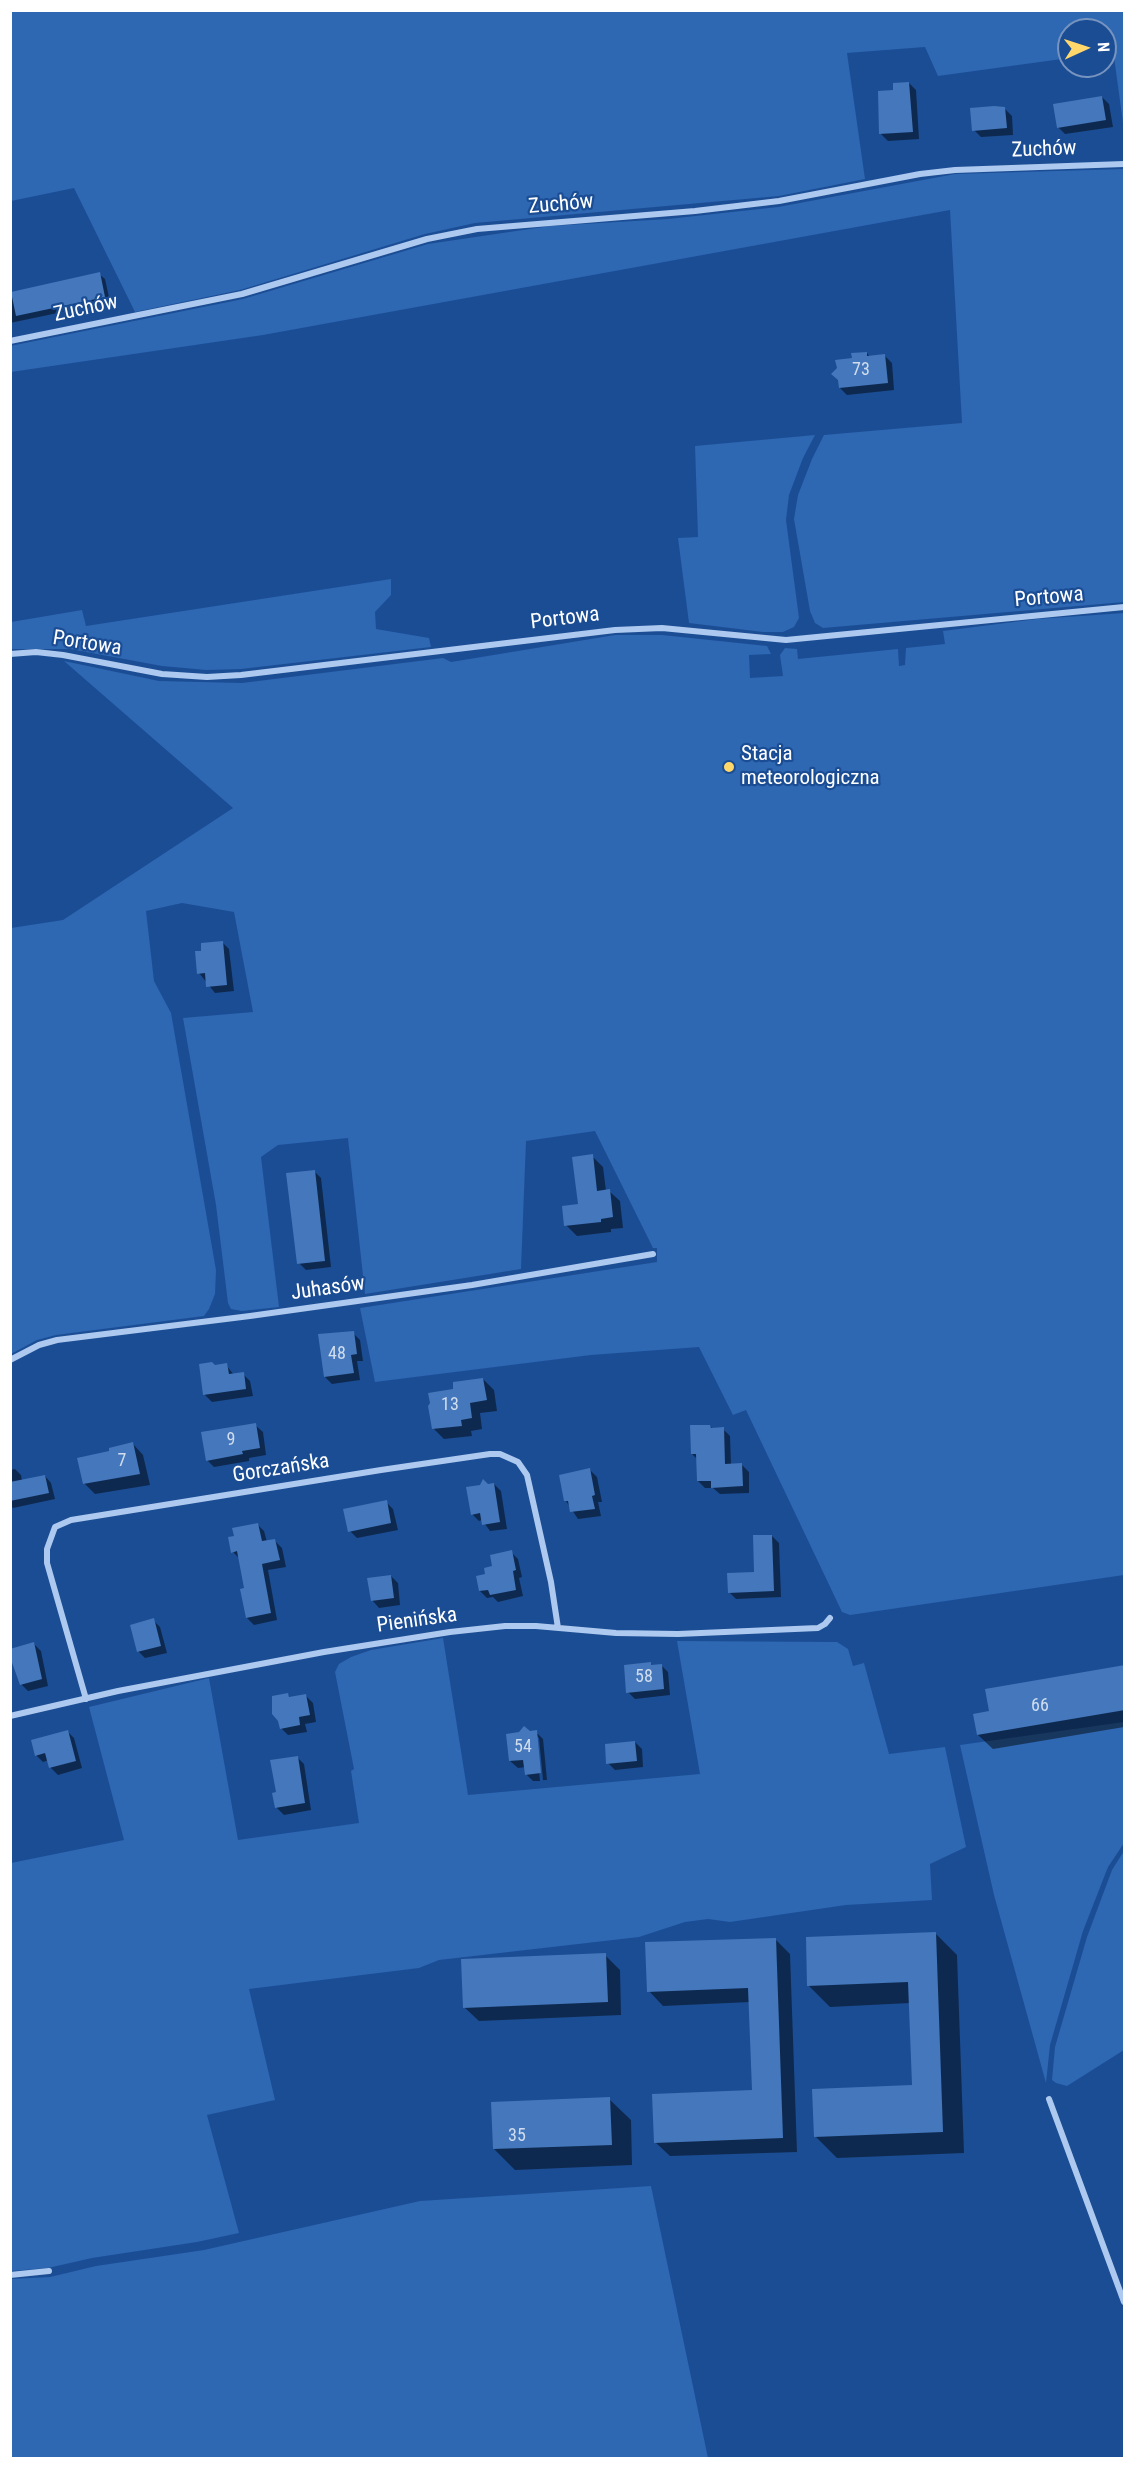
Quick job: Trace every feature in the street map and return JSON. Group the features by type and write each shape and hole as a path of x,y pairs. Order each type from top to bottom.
{"street":[{"name":"Zuchów","path":"10,341 242,294 427,239 477,229 695,211 779,201 920,174 955,170 1125,164"},
{"name":"Portowa","path":"10,654 36,652 162,674 219,676 615,630 662,628 786,640 1125,607"},
{"name":"Juhasów","path":"10,1360 39,1345 57,1340 436,1290 653,1254"},
{"name":"Gorczańska","path":"86,1699 47,1563 47,1549 55,1527 71,1520 381,1470 490,1454 500,1454 518,1462 526,1475 551,1582 558,1628"},
{"name":"Pienińska","path":"10,1716 324,1652 450,1632 505,1626 616,1633 678,1634 818,1628 830,1618"},
{"path":"1048,2099 1125,2302"},
{"path":"10,2275 49,2271"}],"shaded area":[{"path":"11,10 1124,11 1124,130 1117,78 1117,18 1057,18 1057,60 938,76 925,47 847,53 865,179 779,196 475,223 425,234 240,290 135,312 74,188 11,201"},
{"path":"1124,169 1124,602 823,628 815,623 810,611 794,519 798,495 824,435 962,423 950,210 263,335 11,372 10,346 243,299 428,244 550,226 668,219 778,207 955,174"},
{"path":"815,435 803,458 789,495 786,520 799,618 794,627 783,632 763,632 689,623 678,538 698,537 695,446"},
{"path":"391,579 391,595 375,612 376,629 429,638 431,647 241,669 206,670 162,666 70,649 11,649 11,622 82,610 86,626"},
{"path":"1124,613 1124,1575 850,1615 842,1612 746,1410 733,1415 699,1347 591,1355 375,1382 360,1308 657,1262 657,1248 653,1248 595,1131 526,1141 521,1269 365,1294 348,1138 278,1145 261,1157 279,1307 242,1311 231,1309 228,1303 216,1205 183,1018 253,1012 234,912 182,903 146,911 154,981 171,1013 216,1270 215,1294 209,1309 204,1316 56,1335 37,1340 11,1354 11,928 63,920 233,808 64,661 159,681 242,683 443,658 451,662 615,635 662,635 767,646 771,654 749,655 750,678 783,676 780,655 785,648 797,649 798,659 898,649 899,666 905,665 906,648 945,644 943,631 1037,619"},
{"path":"443,1638 468,1795 700,1774 677,1641 837,1642 848,1649 853,1666 864,1663 889,1754 945,1747 966,1847 930,1864 932,1900 846,1905 730,1922 708,1919 685,1922 639,1937 439,1960 419,1968 249,1989 275,2100 207,2115 239,2233 197,2242 92,2258 48,2268 11,2271 11,1863 124,1840 89,1707 209,1678 238,1840 359,1823 351,1771 354,1769 335,1672 339,1664 371,1650"},
{"path":"1124,1722 1124,1843 1108,1867 1083,1931 1050,2045 1046,2083 994,1895 960,1745"},
{"path":"1124,1851 1124,2050 1067,2086 1052,2080 1055,2047 1087,1937 1112,1870"},
{"path":"651,2186 708,2458 11,2458 11,2279 50,2277 96,2266 204,2250 420,2201"}],"building":[{"path":"909,82 913,132 879,134 878,91 893,90 893,83"},
{"path":"1102,96 1106,120 1057,128 1053,104"},
{"path":"1005,107 1007,128 972,131 970,108"},
{"path":"100,272 105,297 16,316 11,292"},
{"path":"867,352 867,356 885,354 888,383 839,388 838,380 831,374 837,368 835,360 852,358 851,353"},
{"path":"223,941 227,985 206,987 205,973 197,974 195,951 201,951 201,943"},
{"path":"593,1154 597,1191 610,1189 613,1217 601,1219 601,1222 564,1226 562,1206 578,1204 572,1157"},
{"path":"315,1170 325,1261 297,1264 286,1173"},
{"path":"354,1331 357,1354 351,1355 354,1373 324,1377 318,1334"},
{"path":"212,1362 215,1365 227,1363 229,1374 244,1372 246,1389 203,1395 199,1364"},
{"path":"483,1378 487,1400 470,1403 472,1418 461,1420 462,1426 432,1429 428,1393 453,1389 453,1382"},
{"path":"256,1423 260,1448 242,1451 243,1454 206,1461 201,1432"},
{"path":"690,1425 724,1427 725,1464 742,1463 743,1486 711,1488 711,1481 697,1481 696,1454 691,1454"},
{"path":"133,1442 140,1474 83,1484 77,1458 109,1451 109,1448"},
{"path":"590,1468 595,1509 570,1512 568,1501 564,1501 559,1475"},
{"path":"45,1475 49,1493 10,1501 10,1482"},
{"path":"483,1479 488,1484 494,1483 500,1522 482,1525 480,1513 471,1515 466,1487 480,1485"},
{"path":"387,1500 391,1523 348,1532 343,1509"},
{"path":"258,1523 262,1541 275,1539 280,1560 262,1564 271,1613 246,1618 240,1589 244,1588 237,1551 231,1553 228,1537 234,1536 232,1528"},
{"path":"753,1535 772,1535 774,1591 728,1593 727,1573 754,1572"},
{"path":"512,1550 516,1570 513,1571 516,1590 490,1595 488,1590 479,1591 476,1576 485,1574 484,1568 492,1566 490,1555"},
{"path":"391,1575 394,1598 371,1601 367,1578"},
{"path":"154,1618 161,1646 137,1652 130,1625"},
{"path":"34,1642 42,1679 20,1685 10,1657 10,1649"},
{"path":"651,1662 651,1665 662,1664 664,1689 626,1693 624,1665"},
{"path":"1125,1665 1125,1710 977,1735 973,1714 989,1711 985,1689"},
{"path":"288,1693 289,1697 306,1694 310,1715 299,1717 300,1725 280,1729 278,1721 272,1714 272,1696"},
{"path":"524,1726 530,1731 537,1730 541,1773 525,1775 523,1760 509,1761 506,1734 519,1732"},
{"path":"68,1730 76,1761 49,1768 45,1753 35,1756 31,1740"},
{"path":"635,1741 637,1761 606,1764 605,1744"},
{"path":"298,1756 305,1803 275,1808 272,1793 276,1792 270,1760"},
{"path":"936,1932 943,2132 814,2137 812,2089 912,2085 908,1982 807,1986 806,1937"},
{"path":"776,1938 783,2138 654,2143 652,2094 752,2090 748,1988 647,1992 645,1942"},
{"path":"606,1953 608,2002 463,2008 461,1959"},
{"path":"610,2097 612,2145 493,2149 491,2102"}],"place":[{"name":"Stacja meteorologiczna","path":"729,767"}]}
